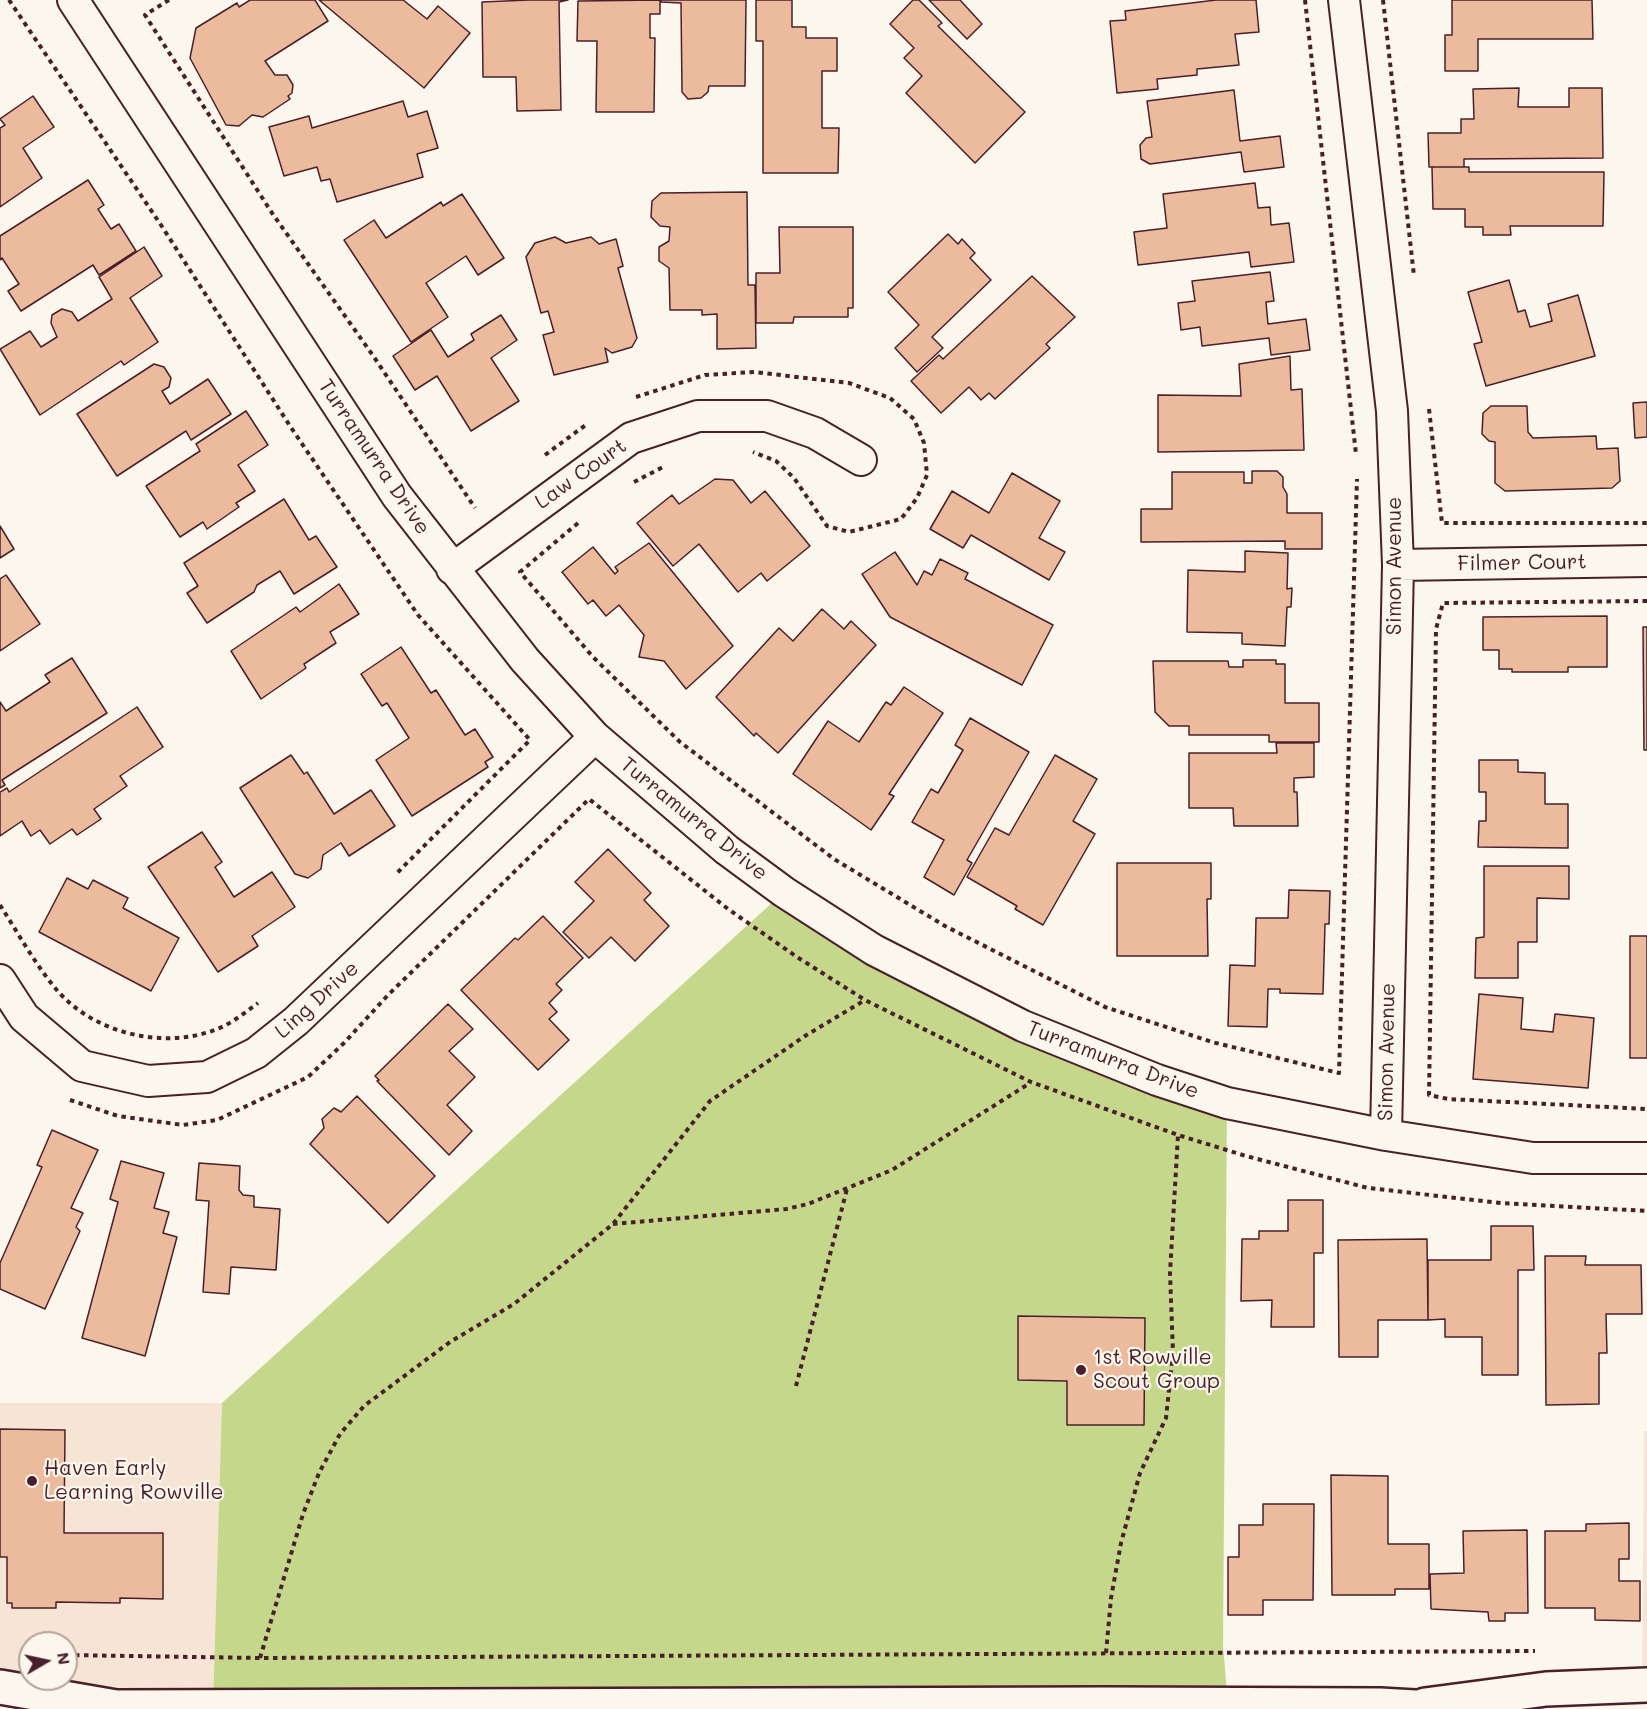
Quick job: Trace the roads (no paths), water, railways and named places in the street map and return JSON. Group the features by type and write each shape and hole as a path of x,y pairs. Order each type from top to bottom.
{"main road":[{"path":"0,1687 110,1708 1437,1707 1546,1689 1647,1685"}],"street":[{"name":"Simon Avenue","path":"1344,0 1392,411 1398,565 1386,1135"},
{"name":"Turramurra Drive","path":"84,4 397,496 452,569 525,660 595,737 727,850 784,892 874,951 1001,1015 1157,1080 1227,1102 1386,1135 1533,1158 1647,1158"},
{"name":"Law Court","path":"452,569 632,438 698,416 767,416 814,434 861,460"},
{"name":"Filmer Court","path":"1398,565 1647,561"},
{"name":"Ling Drive","path":"0,980 24,1017 82,1066 148,1081 207,1077 256,1053 296,1021 595,737"}],"place":[{"name":"1st Rowville Scout Group","path":"1081,1370"},
{"name":"Haven Early Learning Rowville","path":"32,1481"}]}
